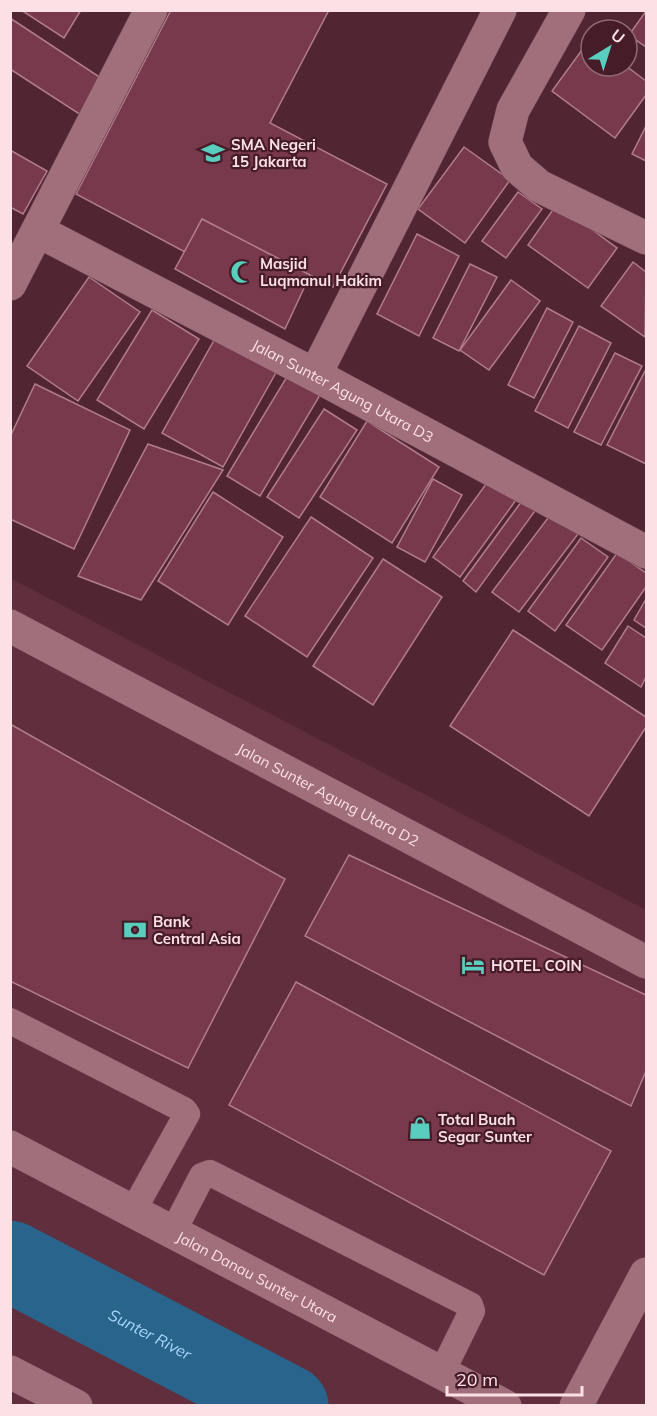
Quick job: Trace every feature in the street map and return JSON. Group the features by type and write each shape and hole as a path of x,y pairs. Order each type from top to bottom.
{"street":[{"path":"10,284 151,10"},
{"path":"315,375 500,10"},
{"path":"569,10 513,110 505,142 517,167 539,186 646,238"},
{"name":"Jalan Sunter Agung Utara D3","path":"38,231 315,375 646,552"},
{"name":"Jalan Sunter Agung Utara D2","path":"10,626 646,962"},
{"name":"Jalan Danau Sunter Utara","path":"10,1147 505,1406"},
{"path":"576,1406 646,1274"},
{"path":"10,1372 76,1406"}],"lane":[{"path":"10,1021 184,1110 187,1114 133,1211"},
{"path":"173,1232 202,1176 210,1173 470,1305 472,1311 442,1372"}],"shaded area":[{"path":"10,578 646,910 646,1405 11,1405"}],"building":[{"path":"21,10 81,10 64,38"},
{"name":"SMA Negeri 15 Jakarta","path":"171,10 329,10 270,123 387,184 333,287 202,219 185,252 76,194"},
{"path":"646,11 646,47 639,42 639,21"},
{"path":"10,18 107,82 84,117 10,69"},
{"path":"579,54 579,78 639,78 639,76 646,81 646,95 615,138 552,91"},
{"path":"646,126 646,161 632,154"},
{"path":"464,147 510,180 465,243 418,209"},
{"path":"10,150 47,171 23,214 10,207"},
{"path":"518,192 542,209 506,258 482,241"},
{"path":"557,204 617,248 588,288 528,245"},
{"name":"Masjid Luqmanul Hakim","path":"202,219 310,275 285,329 175,269"},
{"path":"417,234 459,256 419,336 377,314"},
{"path":"633,262 646,272 645,337 601,306"},
{"path":"470,264 497,277 459,351 433,338"},
{"path":"89,277 140,312 78,401 27,366"},
{"path":"511,280 540,301 489,370 460,350"},
{"path":"547,308 573,322 534,398 508,385"},
{"path":"152,310 199,339 144,429 97,400"},
{"path":"579,326 611,343 568,428 535,411"},
{"path":"217,335 278,369 223,467 162,433"},
{"path":"615,353 642,366 601,445 574,432"},
{"path":"646,371 646,464 607,445"},
{"path":"288,375 320,395 260,496 227,476"},
{"path":"35,384 130,430 74,549 10,519 10,437"},
{"path":"324,409 357,430 299,518 267,497"},
{"path":"367,421 439,467 392,543 320,497"},
{"path":"148,444 223,470 141,600 78,576"},
{"path":"433,479 462,495 425,562 397,547"},
{"path":"489,480 516,500 460,577 433,557"},
{"path":"213,492 283,537 228,625 158,581"},
{"path":"527,494 540,504 476,592 463,581"},
{"path":"551,514 578,534 519,612 492,592"},
{"path":"311,517 373,558 307,657 245,616"},
{"path":"581,538 608,557 555,631 528,611"},
{"path":"617,553 646,573 646,587 602,650 566,625"},
{"path":"383,559 442,597 373,705 313,666"},
{"path":"646,599 646,628 634,620"},
{"path":"628,626 646,638 646,677 641,687 605,663"},
{"path":"513,630 646,717 646,727 589,816 450,726"},
{"name":"Bank Central Asia","path":"10,724 285,879 188,1068 10,981"},
{"name":"HOTEL COIN","path":"349,855 646,995 646,1071 631,1106 305,936"},
{"name":"Total Buah Segar Sunter","path":"296,982 611,1151 544,1275 229,1105"}],"waterway":[{"name":"Sunter River","path":"10,1261 288,1406"}],"place":[{"name":"SMA Negeri 15 Jakarta","path":"213,153"},
{"name":"Masjid Luqmanul Hakim","path":"242,272"},
{"name":"Bank Central Asia","path":"135,930"},
{"name":"HOTEL COIN","path":"473,965"},
{"name":"Total Buah Segar Sunter","path":"420,1128"}]}
